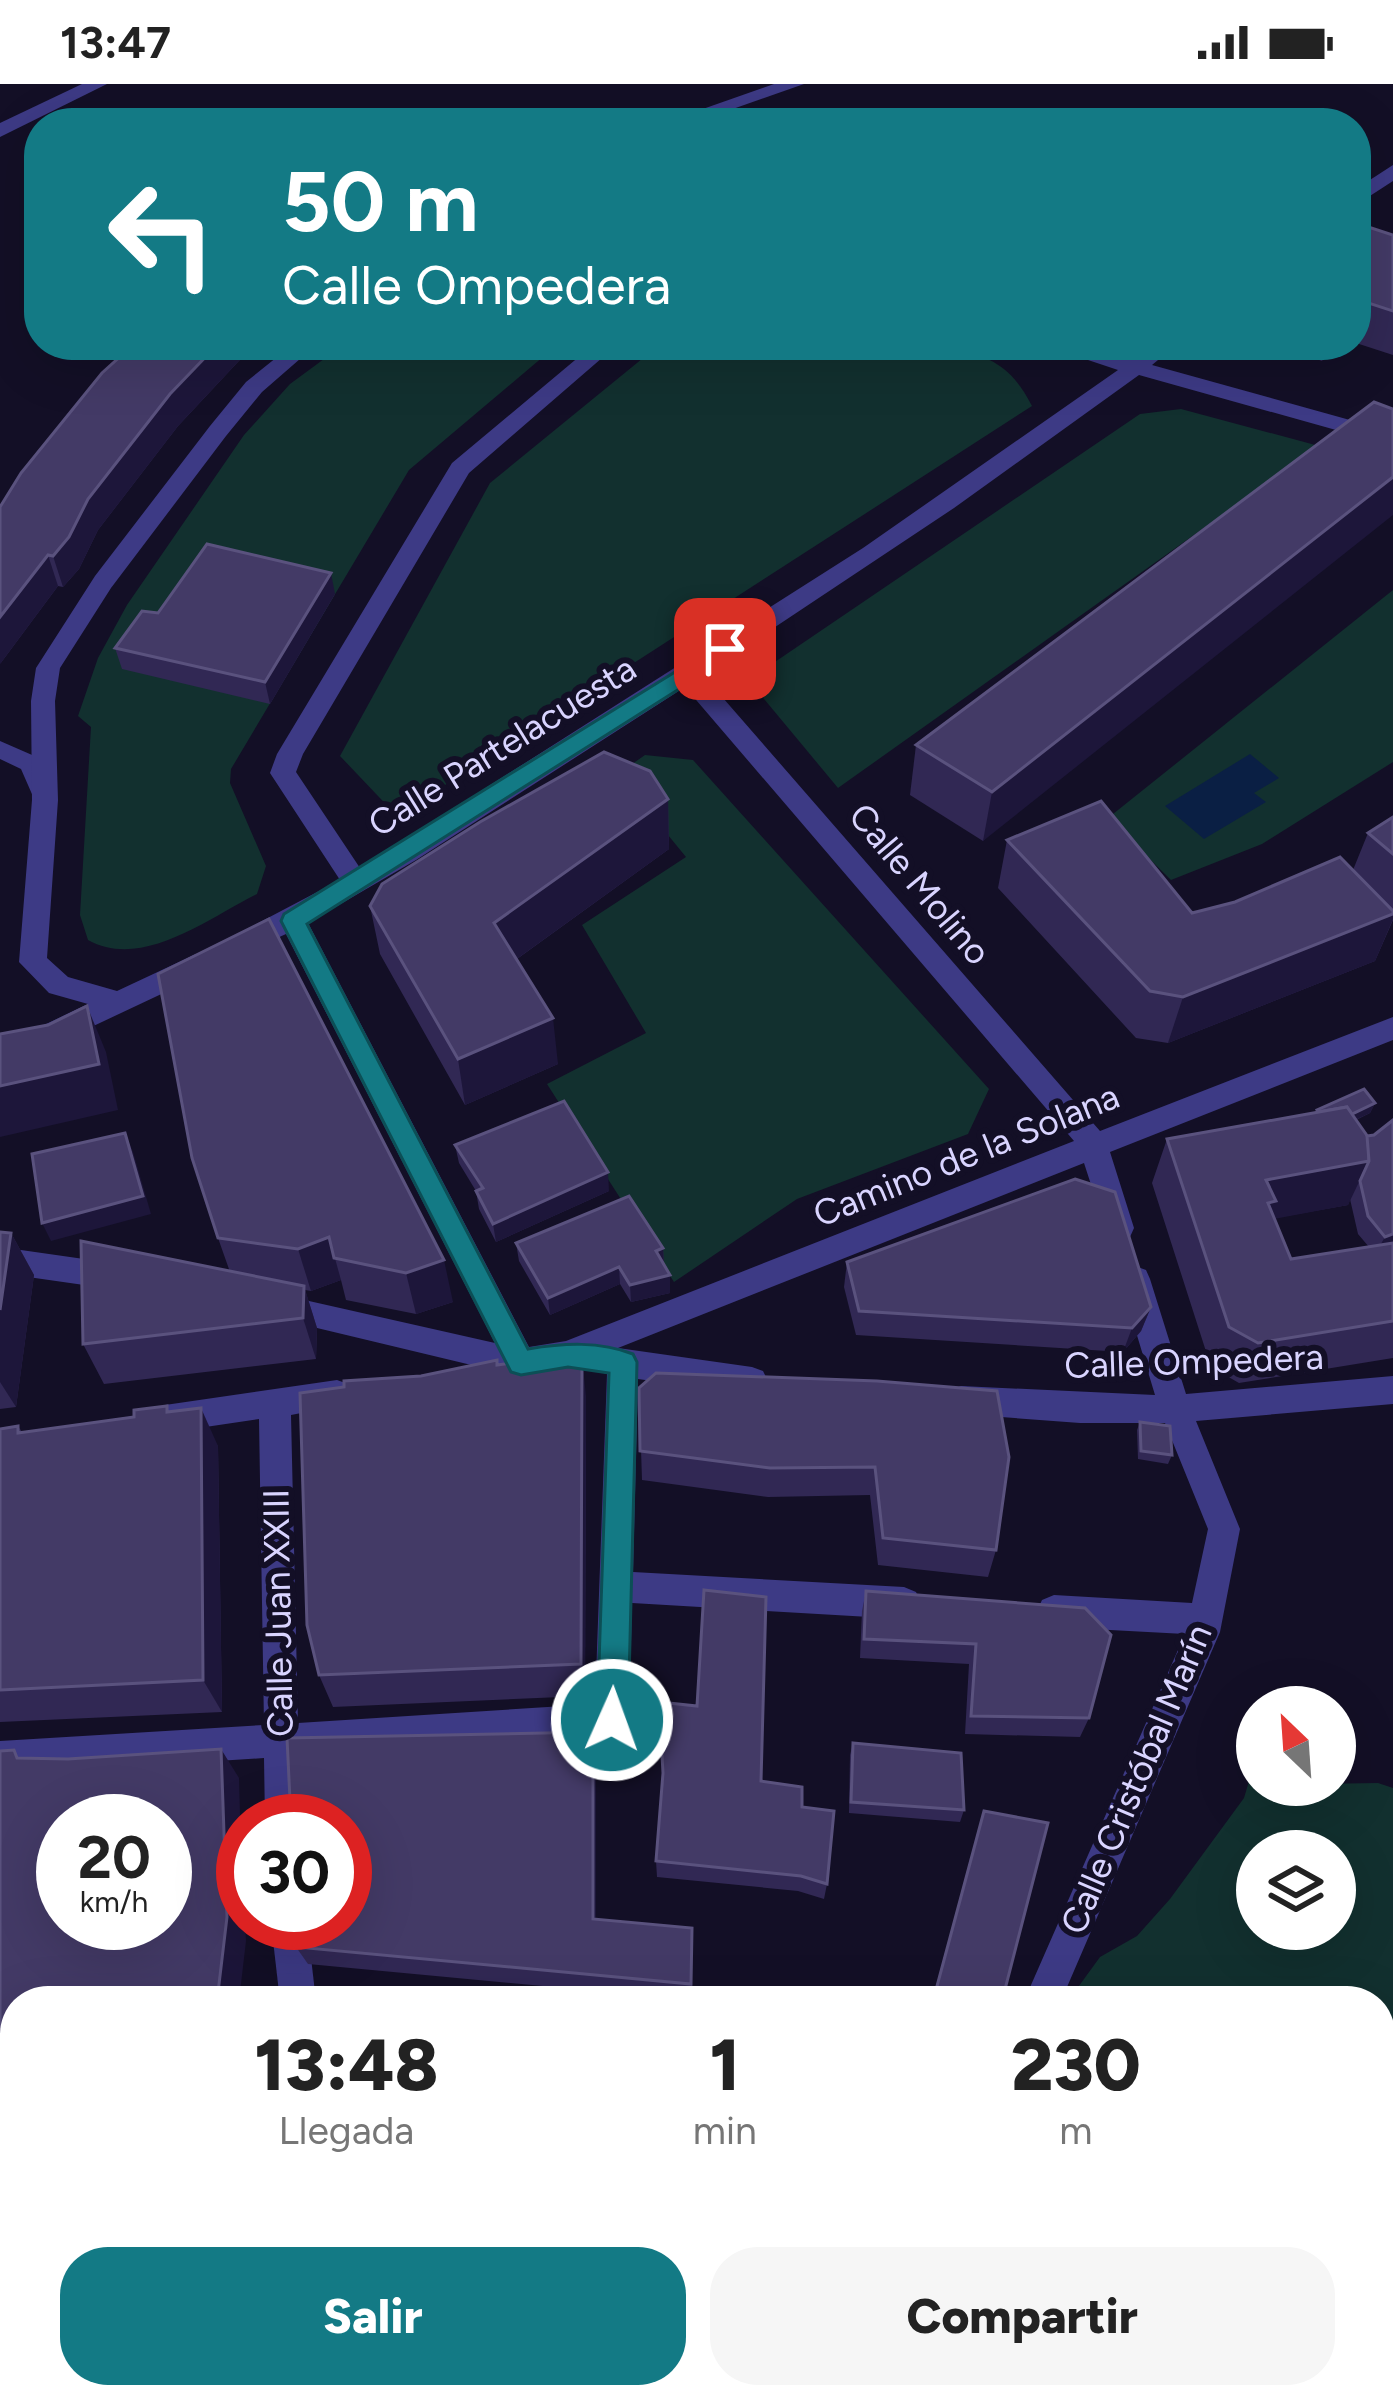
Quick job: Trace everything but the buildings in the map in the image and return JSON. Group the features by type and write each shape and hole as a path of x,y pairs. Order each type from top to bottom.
{"street":[{"path":"47,108 97,84"},
{"path":"720,108 794,84"},
{"path":"118,1002 58,986 33,962 45,800 43,701 48,668 67,634 242,402 288,360"},
{"path":"356,883 283,772 290,754 460,468 588,360"},
{"path":"1107,360 1393,439"},
{"name":"Calle Partelacuesta","path":"0,1059 293,921 356,883 688,674 1145,360"},
{"name":"Calle Molino","path":"688,674 1093,1143"},
{"path":"293,921 521,1363"},
{"name":"Camino de la Solana","path":"568,1354 874,1237 1093,1143 1393,1028"},
{"name":"Calle Cristóbal Marín","path":"1048,1986 1205,1619 1223,1529 1175,1409 1093,1143"},
{"path":"0,1260 148,1281"},
{"path":"257,1302 521,1363"},
{"path":"432,1378 568,1354 783,1385"},
{"path":"0,1758 612,1720 623,1362"},
{"path":"138,1422 365,1390"},
{"name":"Calle Ompedera","path":"920,1397 1175,1409 1393,1390"},
{"name":"Calle Juan XXIII","path":"275,1405 281,1794"},
{"path":"616,1587 946,1605"},
{"path":"1017,1609 1205,1619"},
{"path":"292,1950 296,1986"}],"lane":[{"path":"0,749 31,764 45,800"}],"green space":[{"path":"323,360 539,360 409,470 231,769 230,783 266,866 257,894 174,938 130,949 109,948 88,940 80,915 91,727 78,716 98,658 127,605 244,435 290,384"},
{"path":"641,360 988,360 1016,381 1032,406 397,816 340,756 490,483"},
{"path":"1181,409 1319,446 838,788 760,694 766,668 1140,414"},
{"path":"1393,590 1393,762 1262,844 1171,880 1108,818"},
{"path":"645,755 693,760 989,1089 968,1134 797,1199 674,1282 547,1084 646,1033 582,925 686,857 645,807 605,783"},
{"path":"1356,1783 1393,1788 1393,1986 1079,1986 1100,1957 1137,1936 1238,1806 1356,1806"}],"water":[{"path":"1250,754 1279,778 1254,793 1266,802 1204,839 1165,806"}],"route":[{"path":"612,1720 623,1362 568,1354 521,1363 293,921 725,649"}]}
